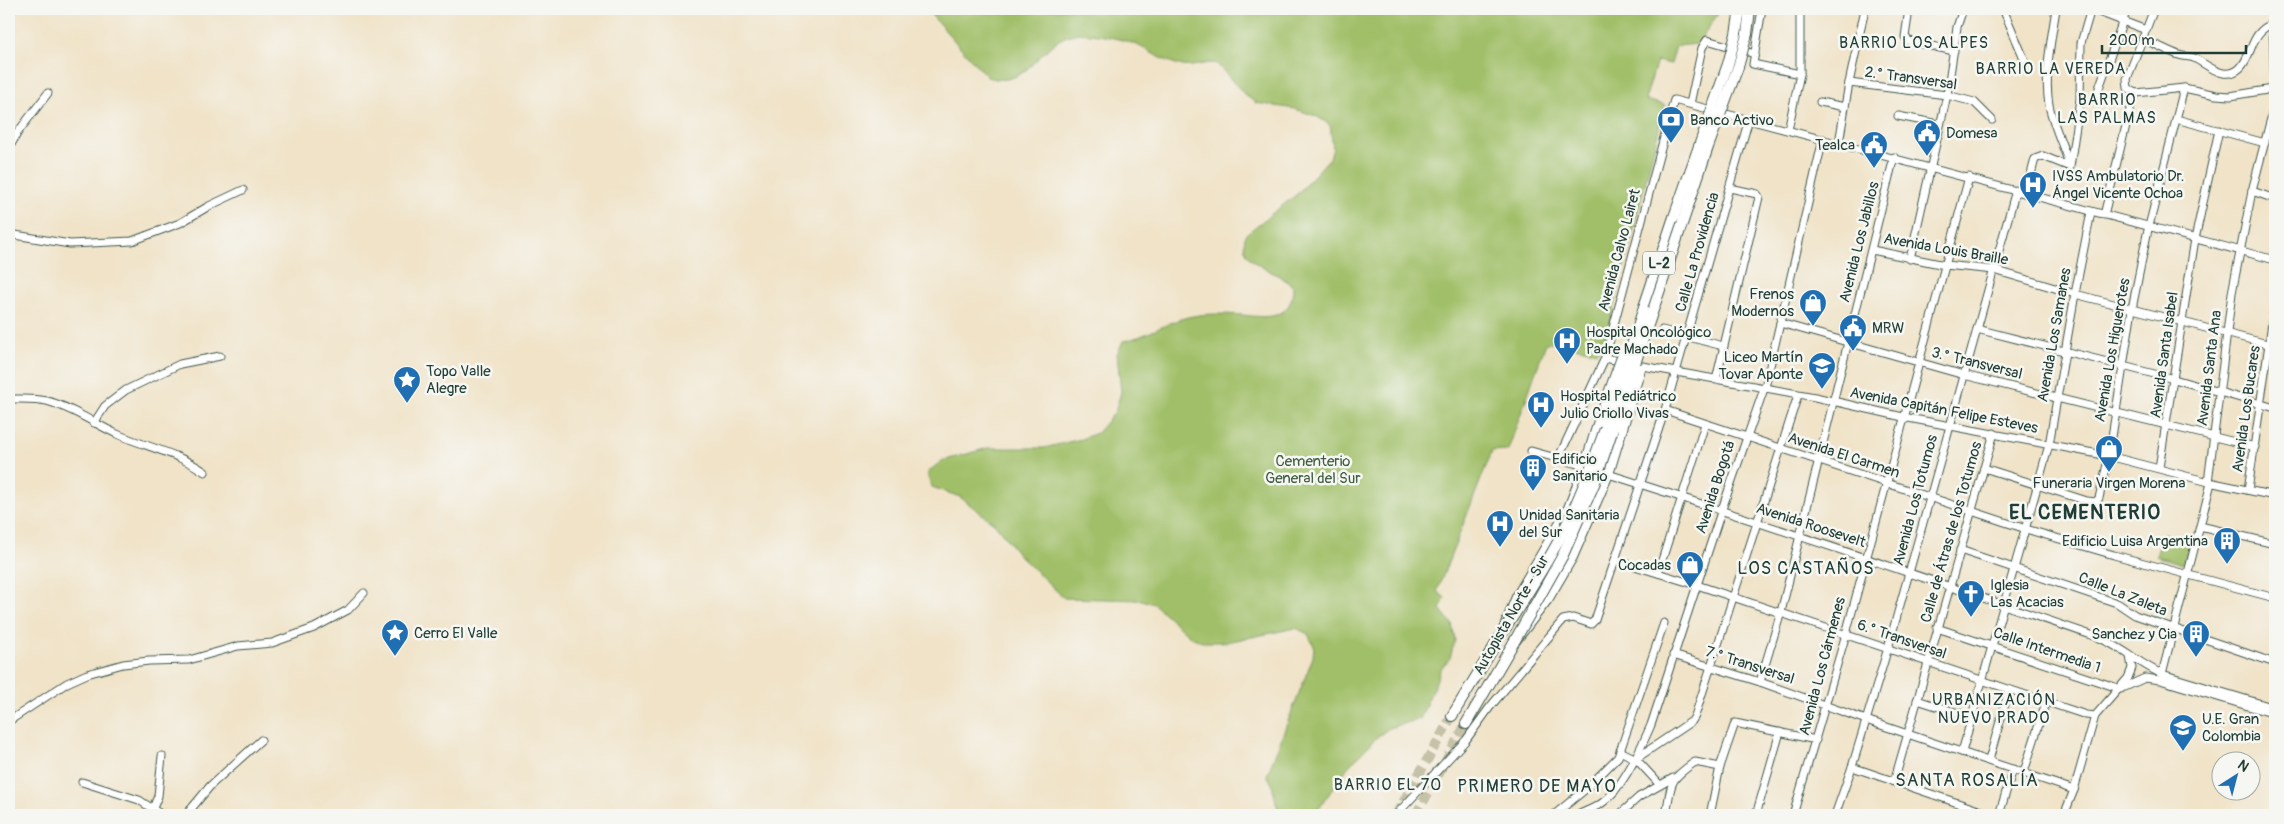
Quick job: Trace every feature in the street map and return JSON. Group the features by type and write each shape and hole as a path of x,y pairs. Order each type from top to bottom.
{"highway":[{"name":"Autopista Norte - Sur","path":"1466,724 1550,578 1583,513 1608,447 1708,147 1738,67 1742,34 1740,9"},
{"name":"Autopista Norte - Sur","path":"1452,716 1548,560 1577,501 1595,455 1728,64 1742,34 1750,9"},
{"path":"1503,632 1517,598 1557,532 1585,467 1622,357 1644,310"},
{"path":"1514,642 1548,598 1578,543 1608,474 1639,371 1645,334"}],"street":[{"path":"1762,9 1753,64 1800,74"},
{"path":"1788,130 1800,74 1800,9"},
{"path":"1839,143 1844,107 1865,9"},
{"path":"1909,9 1905,37 1909,41 1954,51"},
{"path":"1910,259 1947,95 1957,27 1963,9"},
{"path":"2003,9 2026,63"},
{"path":"2056,9 2047,64 2048,88 2050,107 2070,167"},
{"path":"2070,167 2080,99 2081,43 2091,9 2146,30"},
{"path":"2127,9 2098,91 2100,96 2131,105"},
{"path":"2154,9 2130,70 2128,88 2136,93 2184,88 2230,96 2273,89"},
{"path":"2143,40 2159,44 2178,55 2192,57 2211,70 2229,73 2242,66 2252,43 2262,31 2274,23"},
{"name":"Avenida Santa Ana","path":"2162,674 2200,526 2209,482 2226,332 2252,191 2275,103 2273,89 2274,23"},
{"path":"1755,54 1707,40 1702,48 1690,104 1969,177 2104,216 2149,226 2194,242 2240,254 2275,260"},
{"name":"2.° Transversal","path":"1849,83 1947,95 1974,102 1992,120"},
{"name":"Avenida Los Higuerotes","path":"1984,468 2038,486 2096,502 2101,492 2109,456 2132,308 2149,226 2184,88"},
{"path":"9,148 18,132 48,93"},
{"path":"2104,216 2131,105 2136,93"},
{"name":"Avenida Calvo Lairet","path":"1558,459 1605,358 1674,100 1690,104"},
{"path":"1820,102 1844,107"},
{"path":"1898,116 1939,124"},
{"name":"Calle La Providencia","path":"1396,815 1471,734 1490,707 1563,620 1572,618 1590,624 1595,620 1666,410 1749,119"},
{"path":"2176,119 2265,142"},
{"name":"Avenida Santa Isabel","path":"2159,468 2168,425 2194,242 2220,130"},
{"name":"Avenida Bogotá","path":"1578,815 1601,803 1608,797 1636,759 1651,725 1746,437 1764,389 1823,139"},
{"path":"2026,193 2035,159 2043,156 2070,167"},
{"name":"Avenida Los Jabillos","path":"1760,682 1781,612 1894,157"},
{"name":"Avenida Los Cármenes","path":"1793,815 1846,634 1865,557 1969,177"},
{"path":"1716,380 1759,197 1757,194 1730,188"},
{"path":"9,234 70,244 132,241 180,223 209,206 243,190"},
{"name":"Avenida Los Totumos","path":"1835,815 1852,767 1888,648 2016,190"},
{"path":"2252,191 2275,199"},
{"name":"Avenida Los Samanes","path":"1962,752 2049,444 2074,294 2092,212"},
{"name":"Avenida Louis Braille","path":"1872,250 1945,265 1994,270 2074,294 2272,345"},
{"name":"Avenida Los Bucares","path":"2248,490 2260,403 2272,345 2275,302"},
{"name":"3.° Transversal","path":"1780,323 1964,375 2255,446"},
{"path":"1977,329 2174,379 2275,408"},
{"path":"1662,330 1723,346"},
{"path":"94,423 105,406 126,390 180,364 220,356"},
{"name":"Avenida Capitán Felipe Esteves","path":"1605,358 2109,456 2209,482 2275,496"},
{"path":"1636,759 1692,721 1798,395"},
{"path":"9,399 35,399 50,402 145,445 170,452 188,460 205,472"},
{"name":"Avenida El Carmen","path":"1666,410 1885,484 2026,529 2275,598"},
{"path":"1658,573 1705,424"},
{"name":"Calle de Átras de los Totumos","path":"1894,782 1994,433"},
{"name":"Avenida Roosevelt","path":"1531,451 1640,484 1721,512 1800,535 1909,572 2108,641 2162,674 2275,708"},
{"path":"2200,526 2275,544"},
{"name":"Calle La Zaleta","path":"1960,550 2117,603 2135,615 2275,662"},
{"name":"6.° Transversal","path":"1615,560 1697,584 2009,690 2086,715 2095,716"},
{"path":"9,721 67,682 87,674 123,664 149,660 189,660 238,646 272,643 314,628 348,610 364,593"},
{"path":"1554,815 1608,768 1620,752 1664,623"},
{"name":"Calle Intermedia 1","path":"1937,628 2120,689"},
{"name":"7.° Transversal","path":"1673,655 1760,682 2074,790"},
{"path":"2064,815 2074,790 2095,716 2120,689 2131,672 2130,656"},
{"path":"2120,689 2145,678 2160,680 2275,714"},
{"path":"1989,760 2009,690"},
{"path":"1917,700 1971,717"},
{"path":"2024,772 2046,702"},
{"path":"1710,815 1720,767 1735,723 1816,740"},
{"path":"1756,815 1780,732"},
{"path":"186,815 211,785 261,740"},
{"path":"1620,752 1636,759 1660,785"},
{"path":"153,808 158,796 162,756"},
{"path":"1619,815 1639,797 1673,778 1695,762 1720,767"},
{"path":"1852,767 1993,815"},
{"path":"1999,815 2013,769"},
{"path":"1666,815 1673,778"},
{"path":"82,782 139,800 162,815"}],"green space":[{"name":"Cementerio General del Sur","path":"926,9 1721,9 1698,44 1676,46 1671,64 1657,61 1645,100 1665,105 1604,345 1597,352 1558,343 1546,343 1508,450 1492,451 1437,591 1445,598 1440,609 1452,624 1455,640 1450,658 1442,667 1420,719 1389,728 1377,737 1348,767 1317,811 1329,815 1279,815 1272,784 1267,775 1313,657 1314,646 1308,634 1296,628 1227,642 1203,642 1191,637 1154,604 1142,600 1064,598 1019,555 995,524 960,497 932,487 928,477 929,471 942,461 988,448 1044,448 1097,433 1115,412 1121,392 1117,354 1123,341 1180,319 1195,316 1222,314 1268,316 1284,311 1291,300 1293,287 1278,275 1252,260 1247,254 1244,245 1246,234 1296,195 1330,158 1333,148 1330,125 1316,116 1295,109 1256,103 1245,95 1217,64 1183,66 1166,60 1135,44 1098,35 1080,33 1061,39 1024,72 1014,77 1002,80 987,77"},
{"path":"2163,533 2190,541 2183,564 2156,556"}],"tunnel":[{"path":"1396,815 1452,716"},
{"path":"1416,815 1466,724"}],"place":[{"name":"Banco Activo","path":"1671,144"},
{"name":"Domesa","path":"1927,157"},
{"name":"Tealca","path":"1874,169"},
{"name":"IVSS Ambulatorio Dr. Ángel Vicente Ochoa","path":"2033,209"},
{"name":"Frenos Modernos","path":"1813,327"},
{"name":"MRW","path":"1853,352"},
{"name":"Hospital Oncológico Padre Machado","path":"1567,365"},
{"name":"Liceo Martín Tovar Aponte","path":"1822,390"},
{"name":"Topo Valle Alegre","path":"407,404"},
{"name":"Hospital Pediátrico Julio Criollo Vivas","path":"1541,429"},
{"name":"Funeraria Virgen Morena","path":"2109,473"},
{"name":"Edificio Sanitario","path":"1533,492"},
{"name":"Unidad Sanitaria del Sur","path":"1500,548"},
{"name":"Edificio Luisa Argentina","path":"2227,565"},
{"name":"Cocadas","path":"1690,589"},
{"name":"Iglesia Las Acacias","path":"1971,618"},
{"name":"Cerro El Valle","path":"395,657"},
{"name":"Sanchez y Cia","path":"2196,658"},
{"name":"U.E. Gran Colombia","path":"2183,752"}],"district":[{"name":"BARRIO LOS ALPES","path":"1914,42"},
{"name":"BARRIO LA VEREDA","path":"2051,68"},
{"name":"BARRIO LAS PALMAS","path":"2107,108"},
{"name":"EL CEMENTERIO","path":"2085,512"},
{"name":"LOS CASTAÑOS","path":"1806,568"},
{"name":"URBANIZACIÓN NUEVO PRADO","path":"1994,708"},
{"name":"SANTA ROSALÍA","path":"1967,780"},
{"name":"BARRIO EL 70","path":"1388,784"},
{"name":"PRIMERO DE MAYO","path":"1537,786"}]}
